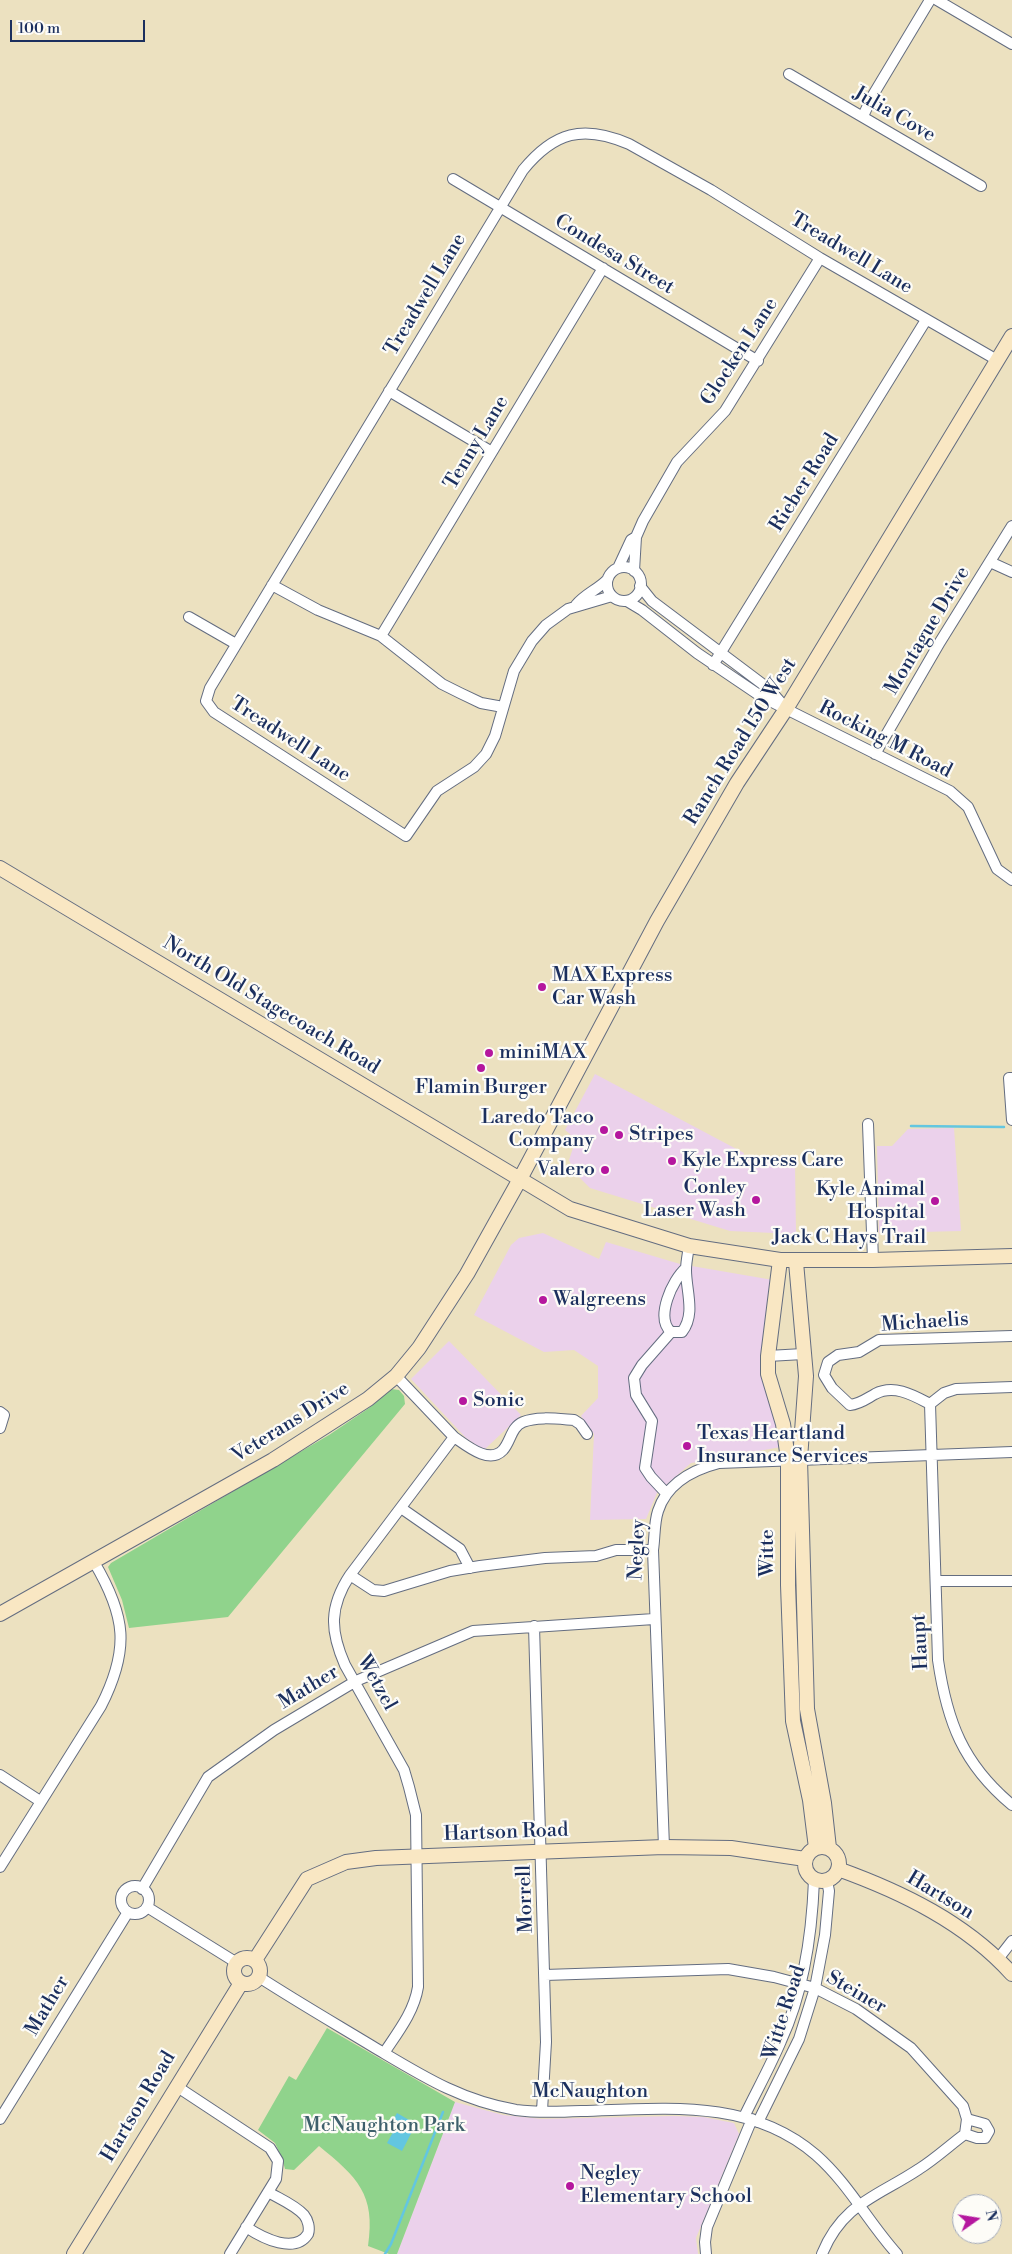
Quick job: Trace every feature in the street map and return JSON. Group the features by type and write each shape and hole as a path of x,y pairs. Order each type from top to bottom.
{"street":[{"path":"863,116 873,95 930,0"},
{"path":"937,0 1012,44"},
{"name":"Julia Cove","path":"789,74 981,186"},
{"name":"Treadwell Lane","path":"503,707 495,736 486,754 474,767 436,791 406,836 208,707 206,695 523,170 537,153 552,143 568,136 587,132 628,144 702,185 820,258 997,360"},
{"name":"Condesa Street","path":"453,179 758,361"},
{"name":"Glocken Lane","path":"634,571 636,537 643,521 677,462 725,411 758,361 820,258"},
{"name":"Tenny Lane","path":"381,636 603,268"},
{"name":"Rieber Road","path":"713,665 926,320"},
{"name":"Ranch Road 150 West","path":"520,1179 657,921 737,783 786,709 1012,336"},
{"path":"389,391 492,452"},
{"name":"Montague Drive","path":"875,754 972,588 1012,526"},
{"name":"Glocken Lane","path":"618,568 631,540 636,537"},
{"path":"990,562 1012,572"},
{"path":"272,585 318,610 381,636 442,684 481,703 503,707 514,671 532,641 558,615 598,589 618,568 624,568 634,571 638,576 640,586 652,601 720,654 769,688 786,709"},
{"path":"608,580 609,591 612,596 621,601 627,601 636,596 640,586"},
{"path":"576,605 612,596"},
{"name":"Rocking M Road","path":"627,601 713,665 762,697 937,783 968,807 997,869 1012,880"},
{"path":"189,617 236,644"},
{"name":"North Old Stagecoach Road","path":"0,868 520,1179"},
{"path":"1010,1078 1012,1120"},
{"path":"868,1124 872,1260"},
{"name":"Jack C Hays Trail","path":"520,1179 570,1209 690,1246 796,1262 1012,1256"},
{"name":"Veterans Drive","path":"0,1614 273,1460 368,1399 396,1376 419,1348 467,1274 520,1179"},
{"path":"686,1268 675,1280 663,1316 666,1328 671,1332 682,1332 688,1324 690,1308 686,1268 690,1246"},
{"name":"Witte","path":"780,1260 768,1356 768,1374 794,1459 806,1662 808,1756"},
{"name":"Witte","path":"796,1262 802,1354 806,1376 794,1459 788,1585 793,1721 808,1756 824,1803 822,1848"},
{"path":"666,1493 645,1468 652,1421 636,1395 634,1378 642,1364 671,1332"},
{"name":"Michaelis","path":"824,1376 828,1362 838,1355 859,1352 879,1340 1012,1336"},
{"path":"768,1356 802,1354"},
{"path":"396,1376 454,1437 477,1453 494,1455 502,1450 515,1428 522,1422 531,1419 574,1420 580,1424 587,1434"},
{"path":"806,1376 824,1376 832,1388 850,1405 858,1404 877,1393 904,1390 930,1404 944,1393 956,1389 1012,1387"},
{"name":"Haupt","path":"930,1404 938,1660 942,1691 949,1716 971,1763 991,1788 1012,1805"},
{"path":"0,1412 4,1415 0,1428"},
{"name":"Wetzel","path":"384,2053 407,2018 416,1998 418,1986 416,1815 404,1770 337,1647 333,1626 340,1591 350,1575 454,1437"},
{"name":"Negley","path":"664,1847 654,1619 653,1550 657,1512 666,1493 683,1477 699,1468 719,1463 1012,1452"},
{"path":"401,1508 460,1549 470,1568"},
{"path":"350,1575 373,1590 384,1592 450,1571 545,1558 596,1556 616,1550 653,1550"},
{"path":"0,1867 40,1801 102,1706 112,1686 121,1649 120,1625 111,1591 94,1562"},
{"path":"936,1581 1012,1580"},
{"name":"Mather","path":"142,1889 208,1777 274,1730 356,1681 473,1631 654,1619"},
{"name":"Morrell","path":"534,1626 545,1975 546,2042 542,2111"},
{"path":"791,1662 806,1662"},
{"path":"0,1775 40,1801"},
{"name":"Hartson Road","path":"255,1960 307,1880 346,1862 376,1858 664,1847 731,1848 805,1859"},
{"path":"822,1848 836,1855 838,1869 821,1880 805,1869 805,1859 811,1850 822,1848"},
{"name":"Hartson","path":"838,1869 876,1883 946,1919 998,1958 1012,1974"},
{"name":"Witte Road","path":"751,2120 793,2010 806,1961 821,1880"},
{"name":"Witte Road","path":"751,2120 799,2039 815,1988 825,1935 829,1891 821,1880"},
{"path":"134,1887 142,1889 148,1895 147,1907 141,1912 128,1912 122,1906 123,1894 126,1890 134,1887"},
{"path":"147,1907 236,1963"},
{"name":"Mather","path":"0,2119 128,1912"},
{"path":"998,1958 1012,1941"},
{"path":"247,1957 255,1960 260,1969 259,1977 253,1983 240,1982 235,1976 236,1963 242,1958 247,1957"},
{"name":"Steiner","path":"545,1975 728,1969 774,1977 815,1988 856,2009 911,2048 958,2099 963,2106 967,2119"},
{"name":"McNaughton","path":"259,1977 422,2076 471,2099 518,2110 542,2111 695,2108 751,2120 794,2138 834,2172 895,2253"},
{"name":"Hartson Road","path":"74,2254 240,1982"},
{"path":"176,2086 270,2148 278,2162 276,2179 230,2254"},
{"path":"822,2254 835,2228 859,2203 919,2169 965,2134 967,2119 984,2124 988,2131 984,2138 965,2134"},
{"path":"706,2254 705,2242 708,2227 751,2120"},
{"path":"246,2227 282,2248 294,2249 304,2242 309,2230 306,2217 297,2209 268,2192"}],"shaded area":[{"path":"595,1074 744,1153 741,1160 795,1163 796,1234 730,1231 590,1188 575,1173 569,1160 573,1148 573,1139 565,1130"},
{"path":"954,1128 961,1231 879,1233 877,1146 892,1146 908,1129"},
{"path":"543,1233 599,1259 606,1242 680,1264 773,1280 763,1354 780,1429 781,1447 691,1463 657,1493 646,1519 590,1520 594,1434 581,1416 598,1398 598,1366 574,1350 544,1352 474,1315 511,1245 519,1238"},
{"path":"449,1341 521,1415 484,1450 466,1438 411,1379"},
{"name":"Negley Elementary School","path":"455,2102 503,2115 542,2119 674,2116 703,2117 734,2123 739,2134 696,2238 698,2254 397,2254"}],"green space":[{"path":"391,1389 399,1390 404,1396 405,1404 228,1617 129,1628 122,1600 108,1567 111,1563 329,1435 369,1408"},
{"name":"McNaughton Park","path":"327,2028 455,2102 397,2254 389,2254 368,2246 370,2228 366,2200 361,2188 344,2167 319,2146 294,2170 285,2169 275,2143 258,2130 289,2076 296,2080"}],"water":[{"path":"397,2113 416,2124 402,2151 387,2143 397,2125 392,2122"}],"waterway":[{"path":"911,1126 1004,1127"},
{"path":"385,2254 391,2244 443,2112"}],"place":[{"name":"MAX Express Car Wash","path":"542,987"},
{"name":"miniMAX","path":"489,1053"},
{"name":"Flamin Burger","path":"481,1068"},
{"name":"Laredo Taco Company","path":"604,1130"},
{"name":"Stripes","path":"619,1135"},
{"name":"Kyle Express Care","path":"672,1161"},
{"name":"Valero","path":"605,1170"},
{"name":"Conley Laser Wash","path":"756,1200"},
{"name":"Kyle Animal Hospital","path":"935,1201"},
{"name":"Walgreens","path":"543,1300"},
{"name":"Sonic","path":"463,1401"},
{"name":"Texas Heartland Insurance Services","path":"687,1446"},
{"name":"Negley Elementary School","path":"570,2186"}]}
